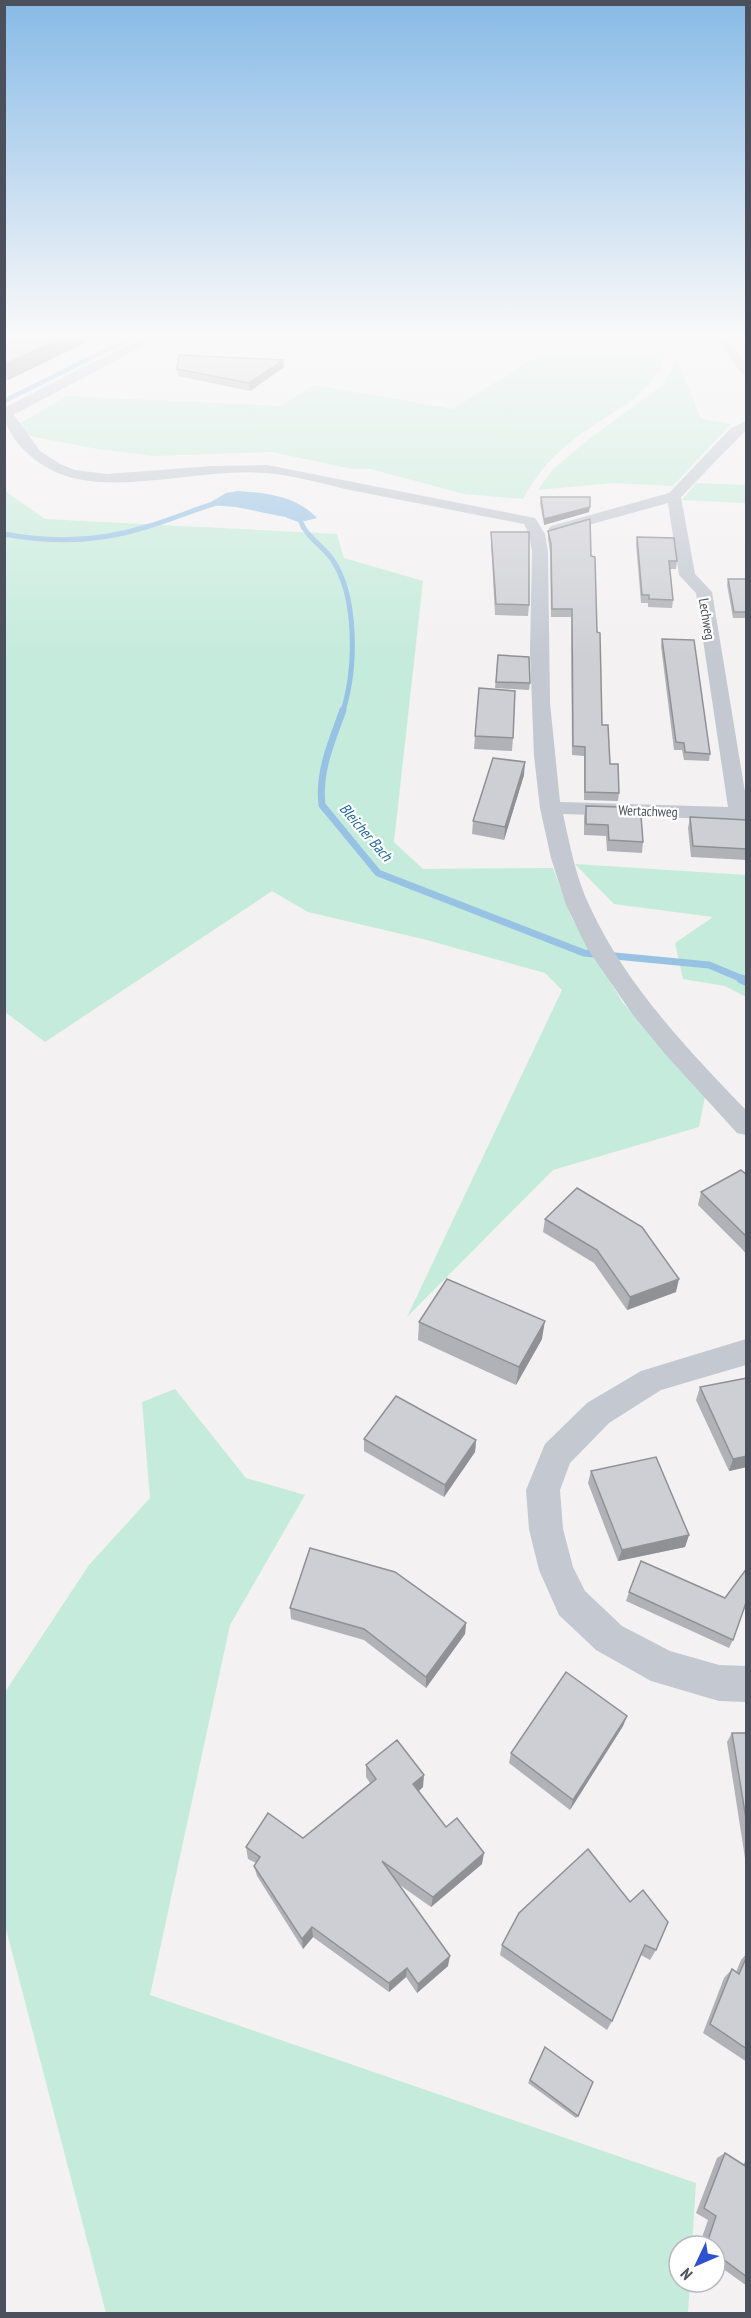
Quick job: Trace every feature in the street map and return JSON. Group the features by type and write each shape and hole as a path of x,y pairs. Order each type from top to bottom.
{"street":[{"path":"27,442 39,457 61,469 83,476 105,478 231,468 267,469 530,520 537,534 540,552 543,736 550,808 564,868 606,956 662,1036 747,1126"},
{"path":"537,534 656,503 674,496 725,442"},
{"name":"Lechweg","path":"674,496 687,575 704,592 743,814"},
{"name":"Wertachweg","path":"550,808 743,814"},
{"path":"747,1352 652,1380 598,1413 556,1454 543,1490 546,1529 556,1570 572,1603 609,1638 664,1668 719,1683 747,1684"}],"green space":[{"path":"62,442 571,442 540,472 523,499 465,494 370,469 352,469 272,452 153,456"},
{"path":"585,442 714,442 673,486 612,483 538,490 553,469"},
{"path":"696,483 746,485 746,503 682,500"},
{"path":"5,491 45,519 337,534 344,558 423,581 394,842 423,869 553,868 571,917 623,1003 706,1092 699,1127 553,1170 407,1317 562,990 545,973 427,940 308,912 272,891 45,1042 5,1012"},
{"path":"575,864 746,875 746,997 725,986 683,979 675,943 713,917 614,904"},
{"path":"175,1389 246,1478 305,1495 230,1625 150,1995 696,2183 693,2234 667,2234 667,2294 689,2294 688,2313 106,2313 5,1925 5,1692 89,1565 150,1498 142,1402"}],"water":[{"path":"238,491 290,500 317,518 305,521 236,507 210,505 226,493"}],"building":[{"path":"541,497 590,497 590,507 544,519"},
{"path":"590,519 591,556 595,557 597,632 600,633 602,725 608,725 610,764 618,764 619,793 585,792 585,747 573,746 572,609 552,609 551,544 548,531"},
{"path":"491,532 529,532 529,605 496,604"},
{"path":"637,537 674,538 677,561 669,561 673,600 649,599 649,595 642,595"},
{"path":"728,579 747,579 747,612 734,612"},
{"path":"662,639 694,640 710,754 685,752 684,743 676,742"},
{"path":"498,655 529,657 530,683 496,682"},
{"path":"479,688 515,691 513,738 475,736"},
{"path":"493,758 525,762 505,827 473,821"},
{"path":"586,806 620,807 621,815 641,816 643,842 609,840 608,825 586,824"},
{"path":"690,817 747,820 747,849 693,846"},
{"path":"741,1170 747,1175 747,1237 701,1192"},
{"path":"577,1188 642,1227 679,1279 630,1297 597,1250 545,1219"},
{"path":"447,1279 545,1321 519,1367 419,1322"},
{"path":"747,1378 747,1456 733,1459 700,1387"},
{"path":"396,1396 476,1440 445,1485 364,1439"},
{"path":"656,1457 689,1535 622,1550 591,1471"},
{"path":"310,1548 395,1572 466,1623 426,1677 364,1629 290,1608"},
{"path":"641,1561 725,1598 747,1568 747,1600 733,1640 629,1592"},
{"path":"566,1672 627,1716 573,1800 511,1753"},
{"path":"732,1733 747,1733 747,1825"},
{"path":"397,1740 424,1775 413,1784 446,1827 457,1818 484,1853 433,1897 382,1861 450,1956 418,1984 407,1968 389,1983 312,1927 302,1939 254,1866 260,1857 246,1847 268,1813 303,1838 376,1779 366,1765"},
{"path":"588,1849 630,1902 643,1890 668,1922 656,1950 645,1945 612,2021 502,1945 519,1913"},
{"path":"747,1956 747,2049 710,2024 732,1969 739,1974"},
{"path":"545,2047 593,2082 578,2116 530,2080"},
{"path":"725,2153 747,2167 747,2277 727,2262 727,2234 710,2234 716,2216 704,2208"}],"waterway":[{"name":"Bleicher Bach","path":"4,534 57,540 111,536 220,502"},
{"name":"Bleicher Bach","path":"289,516 300,520 310,536 332,559 347,593 352,654 343,711"},
{"name":"Bleicher Bach","path":"343,710 324,768 322,805 378,873 584,953 709,965 745,980"},
{"name":"Bleicher Bach","path":"741,979 746,981"}]}
